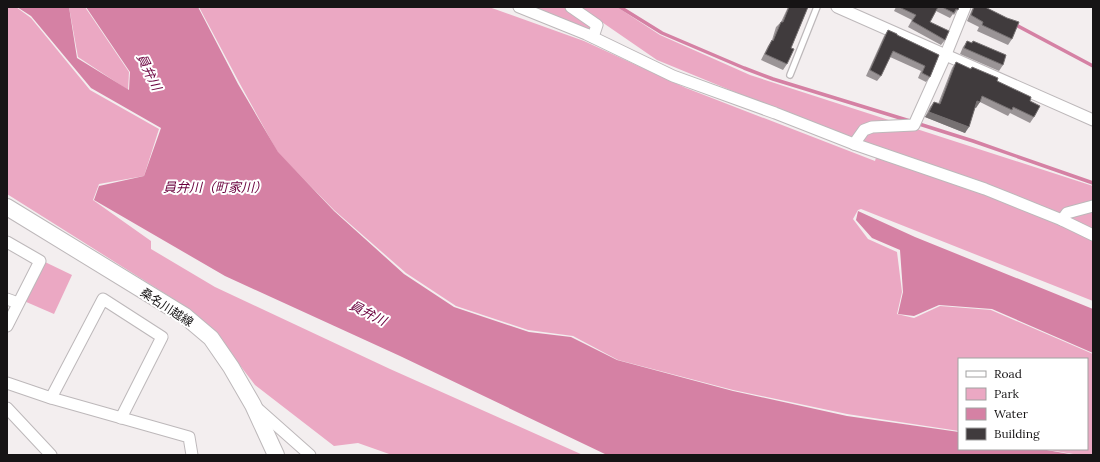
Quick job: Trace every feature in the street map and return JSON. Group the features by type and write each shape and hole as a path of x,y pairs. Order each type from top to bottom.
{"main road":[{"name":"桑名川越線","path":"7,207 185,316 211,338 231,367 253,405 276,455"}],"street":[{"path":"519,7 593,38 673,76 775,113 854,144 985,190 1062,220 1093,235"},
{"path":"571,7 597,25 593,38"},
{"path":"837,7 1093,120"},
{"path":"854,144 864,130 872,127 916,122 965,7"},
{"path":"1062,220 1067,213 1093,206"},
{"path":"7,242 40,261 7,326"},
{"path":"7,299 18,303"},
{"path":"51,398 102,300 162,337 121,418"},
{"path":"7,383 51,398 189,437 192,455"},
{"path":"253,405 310,455"},
{"path":"7,408 51,455"}],"lane":[{"path":"790,75 817,7"}],"green space":[{"path":"7,7 16,7 31,18 90,90 159,129 144,176 99,184 93,200 151,241 151,249 215,287 390,369 583,455 392,455 358,443 334,446 255,385 219,338 191,310 7,194"},
{"path":"69,7 85,7 129,72 128,90 78,57"},
{"path":"199,7 489,7 584,41 686,88 875,161 878,151 657,60 580,7 617,7 660,35 750,75 1093,186 1093,301 861,209 858,210 853,219 868,239 897,252 902,292 897,314 914,318 940,306 991,310 1093,354 1093,455 1079,455 1049,450 1088,450 1088,358 958,358 958,431 847,414 733,390 618,360 573,336 528,330 456,306 406,273 334,210 278,153"},
{"path":"530,7 567,7 593,25 591,34"},
{"path":"45,262 72,275 54,314 24,301"}],"water":[{"name":"員弁川（町家川）","path":"17,7 69,7 77,58 129,90 130,72 86,7 198,7 238,84 278,152 334,211 404,274 454,307 529,332 571,337 617,360 733,391 847,416 958,432 958,450 1047,450 1075,455 607,455 400,356 225,276 94,200 99,186 144,176 161,128 91,88 31,16"},
{"path":"858,211 915,237 1093,309 1093,353 992,309 939,305 914,316 898,314 903,292 900,250 872,238 856,220"}],"building":[{"path":"789,7 808,7 791,48 794,49 787,64 765,54 772,40 773,41 781,22 783,22"},
{"path":"899,7 938,7 930,22 949,31 945,40 912,21 916,15"},
{"path":"942,7 959,7 954,13"},
{"path":"974,7 985,7 1019,22 1012,39 982,25 983,22 971,15"},
{"path":"888,30 939,55 930,77 922,73 925,66 893,51 881,76 870,70"},
{"path":"967,41 972,43 973,41 1006,55 1003,65 964,48"},
{"path":"956,62 971,69 972,67 998,78 997,81 1031,97 1030,101 1040,106 1034,117 1013,107 1012,110 982,96 980,102 977,101 969,127 929,112 934,102 940,104"}],"waterway":[{"path":"620,7 662,33 744,68 773,79 910,121"},
{"path":"1014,24 1093,66"},
{"path":"916,123 973,141 1093,183"}],"water label":[{"name":"員弁川","path":"149,72"},
{"name":"員弁川","path":"368,313"}]}
